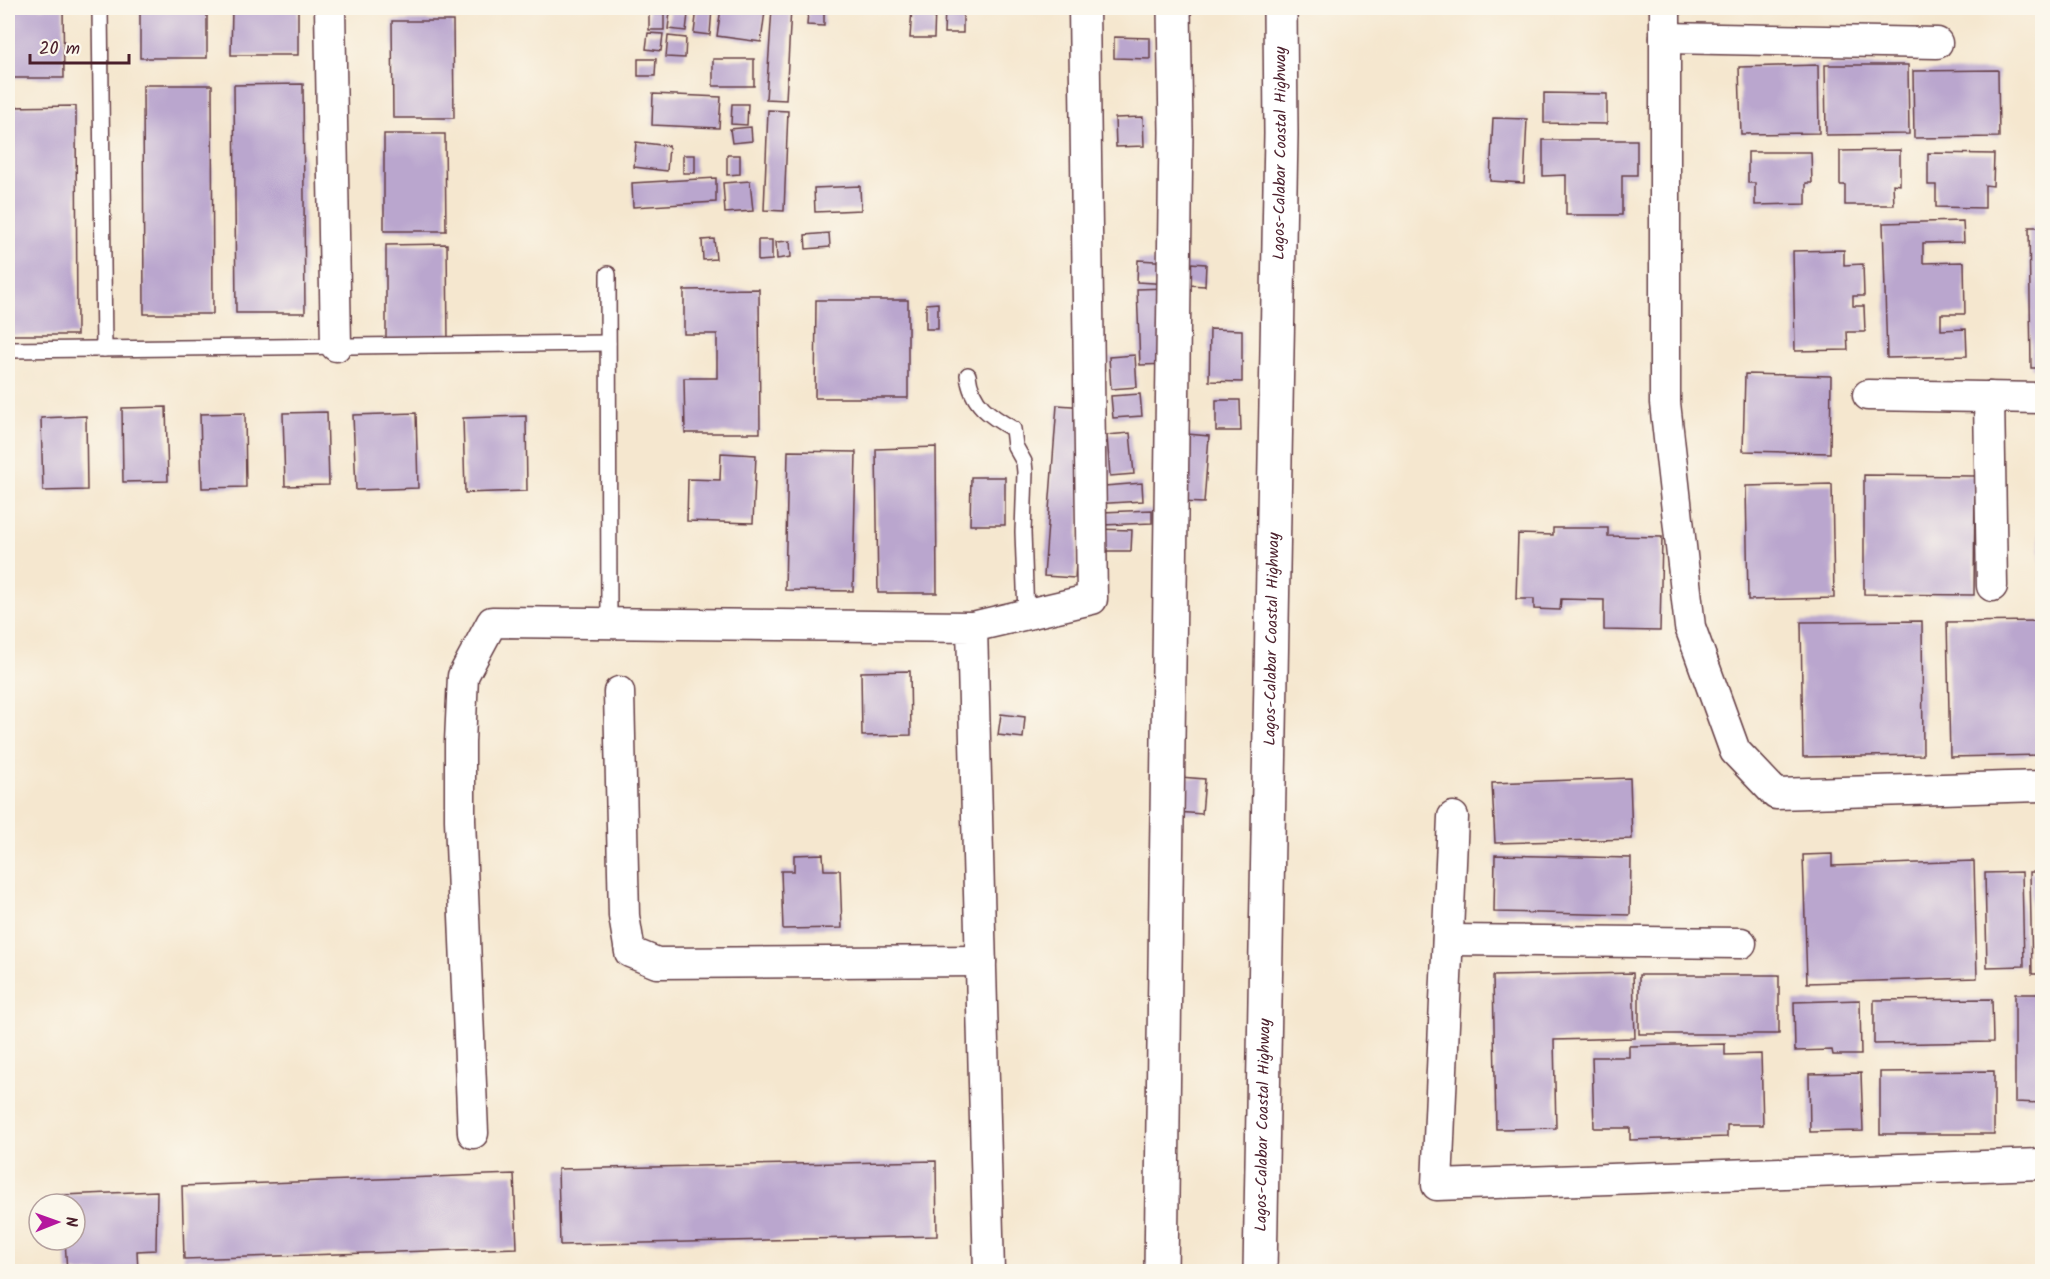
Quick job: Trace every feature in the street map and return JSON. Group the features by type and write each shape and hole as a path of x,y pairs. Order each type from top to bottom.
{"highway":[{"path":"1161,1272 1176,132 1174,8"},
{"name":"Lagos-Calabar Coastal Highway","path":"1260,1272 1281,146 1280,8"}],"street":[{"path":"330,8 336,346"},
{"path":"472,1133 460,820 464,676 492,622 972,627 1092,599 1084,8"},
{"path":"1665,8 1665,403 1690,627 1734,751 1776,794 2043,786"},
{"path":"1665,38 1936,43"},
{"path":"1869,395 2043,398"},
{"path":"1989,397 1992,586"},
{"path":"972,627 989,1272"},
{"path":"619,692 624,916 630,952 657,963 981,961"},
{"path":"1453,817 1437,1185 2043,1164"},
{"path":"1448,940 1741,943"}],"lane":[{"path":"100,8 104,348"},
{"path":"608,274 609,623"},
{"path":"8,350 608,343"},
{"path":"968,375 970,390 975,399 992,417 1013,429 1015,446 1024,462 1023,532 1026,615"}],"building":[{"path":"8,8 63,8 64,78 8,78"},
{"path":"140,8 207,8 207,58 140,58"},
{"path":"232,8 298,8 298,55 231,55"},
{"path":"649,8 664,8 664,30 649,30"},
{"path":"697,8 712,8 710,35 694,33"},
{"path":"721,8 765,11 761,42 717,36"},
{"path":"772,8 791,8 786,100 766,99"},
{"path":"912,8 935,8 934,38 910,38"},
{"path":"945,8 963,8 963,33 944,33"},
{"path":"808,11 824,11 824,26 807,25"},
{"path":"670,12 688,14 686,31 668,29"},
{"path":"392,21 453,21 454,118 393,118"},
{"path":"648,33 663,34 661,51 646,49"},
{"path":"668,36 686,38 685,58 666,57"},
{"path":"1114,37 1150,38 1150,59 1114,58"},
{"path":"638,59 656,59 655,76 638,76"},
{"path":"713,59 754,59 754,86 713,86"},
{"path":"1818,65 1819,133 1741,134 1739,67"},
{"path":"1825,65 1908,65 1909,134 1826,135"},
{"path":"1998,70 1999,137 1914,138 1913,71"},
{"path":"303,84 305,313 236,313 234,85"},
{"path":"143,85 212,85 213,314 144,314"},
{"path":"1544,93 1607,94 1607,124 1544,123"},
{"path":"653,94 721,97 719,128 652,125"},
{"path":"732,104 748,104 747,125 731,124"},
{"path":"76,106 77,335 8,335 8,107"},
{"path":"768,110 788,111 784,211 764,210"},
{"path":"1143,117 1144,146 1116,147 1115,118"},
{"path":"1493,118 1527,119 1524,183 1490,181"},
{"path":"751,127 752,141 732,143 730,129"},
{"path":"384,134 445,134 446,231 384,231"},
{"path":"1543,140 1637,140 1637,175 1622,175 1622,215 1566,215 1566,175 1543,176"},
{"path":"636,142 669,146 667,171 634,167"},
{"path":"1900,150 1900,185 1893,184 1894,205 1845,205 1845,185 1840,185 1840,151"},
{"path":"1748,152 1811,152 1812,183 1806,183 1806,204 1755,205 1755,183 1748,183"},
{"path":"1928,153 1994,154 1993,186 1985,185 1985,208 1936,207 1936,185 1928,185"},
{"path":"683,155 695,155 695,173 683,173"},
{"path":"727,155 740,155 740,174 727,175"},
{"path":"716,178 716,202 633,207 632,183"},
{"path":"750,181 753,211 725,213 723,183"},
{"path":"860,186 861,210 815,212 814,188"},
{"path":"1963,221 1964,242 1923,243 1923,263 1964,262 1965,314 1941,314 1941,330 1966,329 1967,356 1887,358 1883,223"},
{"path":"2029,227 2042,227 2042,368 2031,368"},
{"path":"829,233 830,247 806,249 805,235"},
{"path":"714,239 716,259 703,260 702,240"},
{"path":"758,240 772,240 772,260 758,261"},
{"path":"790,241 791,257 777,259 776,242"},
{"path":"447,244 448,342 386,343 386,245"},
{"path":"1844,250 1844,265 1863,264 1864,296 1853,296 1853,306 1864,306 1865,332 1847,332 1848,350 1795,351 1793,251"},
{"path":"1138,260 1206,264 1205,286 1137,282"},
{"path":"1166,288 1169,364 1140,365 1137,289"},
{"path":"759,289 760,433 685,433 684,378 717,378 717,334 684,334 684,290"},
{"path":"816,300 908,300 908,398 815,398"},
{"path":"938,303 938,329 926,329 926,304"},
{"path":"1210,329 1242,330 1242,382 1209,381"},
{"path":"1135,355 1137,387 1111,389 1109,357"},
{"path":"1745,374 1831,376 1830,453 1743,451"},
{"path":"1140,394 1142,416 1113,418 1111,396"},
{"path":"1216,400 1240,400 1241,431 1216,431"},
{"path":"1057,405 1087,407 1075,578 1044,576"},
{"path":"166,407 168,481 123,482 122,408"},
{"path":"327,412 329,485 285,486 283,413"},
{"path":"245,413 246,487 202,488 200,414"},
{"path":"416,413 418,488 356,490 353,415"},
{"path":"86,416 87,490 43,491 41,418"},
{"path":"526,416 527,491 465,493 463,418"},
{"path":"1130,433 1134,474 1110,476 1107,435"},
{"path":"1187,434 1209,436 1204,503 1181,502"},
{"path":"936,447 937,593 878,593 876,449"},
{"path":"788,451 856,452 853,591 785,590"},
{"path":"721,453 756,455 753,523 687,521 688,479 720,480"},
{"path":"1864,475 1975,476 1974,595 1864,594"},
{"path":"971,477 1005,477 1005,525 970,525"},
{"path":"2037,481 2042,481 2042,580 2041,580"},
{"path":"1142,483 1143,501 1093,504 1092,487"},
{"path":"1832,484 1834,598 1748,600 1746,486"},
{"path":"1152,510 1152,523 1102,525 1102,512"},
{"path":"1553,528 1608,528 1608,536 1662,537 1660,631 1604,630 1604,600 1561,599 1560,610 1534,609 1534,599 1516,599 1518,534 1553,535"},
{"path":"1095,529 1132,530 1131,551 1095,551"},
{"path":"1922,621 1923,755 1803,757 1801,622"},
{"path":"2042,621 2042,755 1950,757 1947,622"},
{"path":"910,671 911,735 862,736 861,672"},
{"path":"1001,714 1025,717 1023,738 998,735"},
{"path":"1180,777 1205,779 1202,814 1177,812"},
{"path":"1630,778 1632,839 1495,843 1492,783"},
{"path":"823,854 824,870 840,870 842,928 783,929 781,871 794,871 794,855"},
{"path":"1832,854 1832,866 1974,861 1977,978 1807,983 1803,855"},
{"path":"1495,855 1631,858 1630,915 1494,912"},
{"path":"2022,872 2024,966 1987,967 1985,873"},
{"path":"2030,872 2042,872 2042,974 2032,974"},
{"path":"1633,973 1635,1038 1554,1040 1556,1128 1496,1129 1493,976"},
{"path":"1639,975 1779,975 1779,1034 1639,1034"},
{"path":"2015,994 2042,994 2042,1103 2015,1102"},
{"path":"1992,999 1993,1042 1874,1044 1874,1000"},
{"path":"1860,1000 1861,1055 1833,1055 1832,1050 1795,1051 1794,1002"},
{"path":"1725,1044 1725,1055 1761,1054 1763,1125 1727,1125 1727,1137 1630,1140 1630,1128 1594,1128 1592,1057 1629,1057 1629,1046"},
{"path":"1994,1071 1994,1134 1880,1134 1880,1072"},
{"path":"1861,1073 1863,1131 1810,1132 1809,1074"},
{"path":"936,1161 937,1236 560,1245 558,1169"},
{"path":"514,1174 517,1248 184,1259 182,1186"},
{"path":"157,1191 156,1250 137,1251 138,1272 67,1272 66,1252 87,1252 87,1194"}]}
